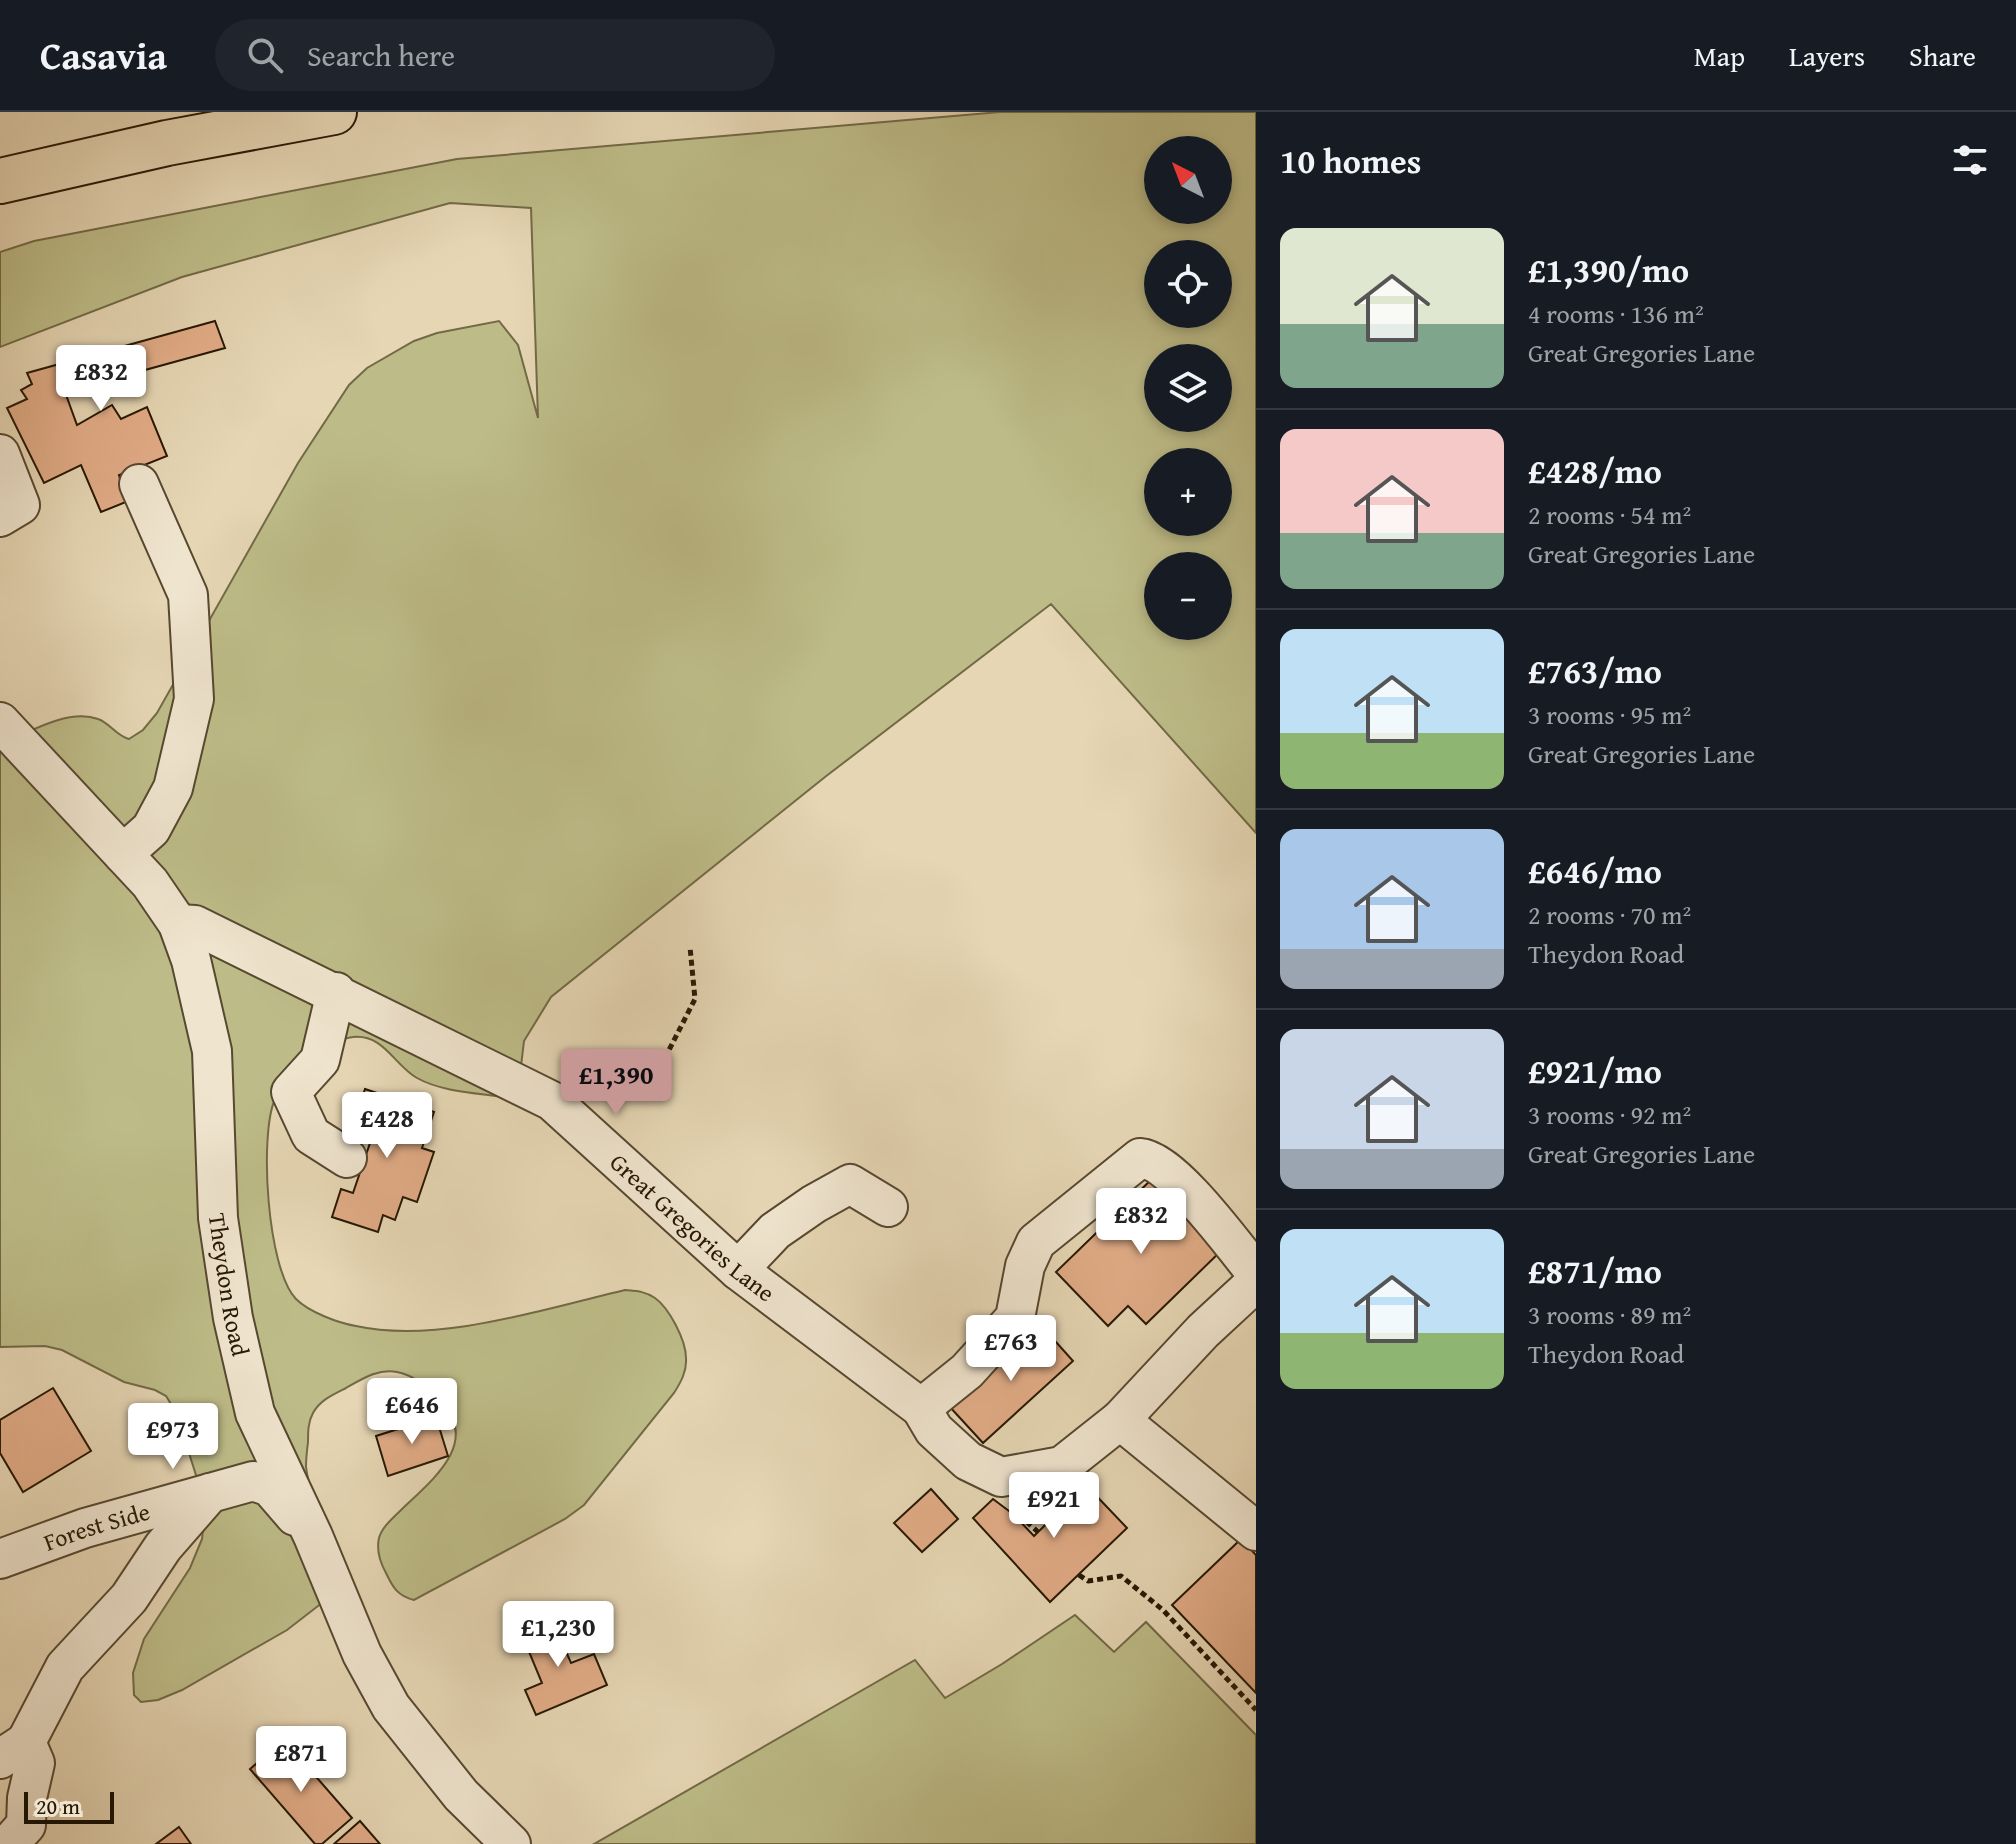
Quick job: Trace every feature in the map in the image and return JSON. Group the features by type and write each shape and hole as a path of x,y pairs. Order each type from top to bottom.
{"highway":[{"path":"0,181 167,143 334,112"}],"street":[{"path":"0,454 20,505 0,517"},
{"path":"123,854 151,829 173,788 194,699 188,595 139,484"},
{"name":"Theydon Road","path":"0,722 150,883 178,924 191,960 212,1051 218,1218 233,1318 255,1413 313,1536 362,1654 391,1707 461,1795 511,1844"},
{"name":"Great Gregories Lane","path":"178,924 195,925 552,1101 738,1270 921,1408 934,1430 968,1461 1001,1477 1062,1466 1120,1420 1203,1331 1256,1282"},
{"path":"336,992 320,1060 291,1092 311,1135 347,1158"},
{"path":"921,1408 967,1371 1015,1318 1025,1266 1036,1242 1140,1158 1148,1159 1173,1175 1256,1273"},
{"path":"738,1270 775,1231 850,1184 888,1207"},
{"path":"1120,1420 1256,1531"},
{"name":"Forest Side","path":"0,1559 85,1528 253,1481 270,1487 313,1536"},
{"path":"25,1838 27,1798 35,1763 13,1750 65,1667 129,1598 163,1547 210,1493"}],"path":[{"path":"549,1069 624,1067 667,1054 695,999 690,947"},
{"path":"1079,1575 1088,1581 1121,1576 1163,1610 1256,1710"}],"shaded area":[{"path":"1000,112 1256,112 1256,833 1051,604 825,777 551,997 524,1041 521,1066 511,1098 451,1090 428,1083 409,1072 381,1045 364,1037 337,1042 300,1066 285,1080 275,1099 267,1141 267,1170 272,1232 278,1260 286,1283 302,1304 349,1325 421,1331 491,1322 625,1290 640,1292 660,1303 676,1325 685,1351 684,1372 674,1393 584,1505 565,1519 414,1600 400,1594 391,1583 379,1556 379,1538 388,1523 426,1487 447,1460 454,1447 456,1432 452,1417 422,1384 397,1372 371,1375 332,1395 319,1404 311,1416 306,1467 316,1504 343,1563 331,1596 287,1630 182,1690 158,1700 141,1702 134,1695 133,1673 144,1639 190,1568 202,1539 201,1491 176,1412 166,1396 124,1382 62,1350 45,1346 0,1347 0,745 48,723 74,717 98,719 129,739 143,730 157,713 298,463 349,385 367,368 414,341 437,333 499,321 518,345 538,418 531,208 450,203 182,277 0,347 0,252 34,241 457,159"},
{"path":"1075,1615 1114,1652 1146,1622 1256,1735 1256,1844 594,1844 915,1660 945,1698"}],"building":[{"path":"215,321 225,348 65,392 77,425 112,405 121,419 147,407 167,456 119,475 126,502 101,512 81,465 44,483 7,408 27,399 21,390 32,384 27,373"},
{"path":"365,1089 434,1112 422,1148 434,1152 417,1202 403,1197 395,1220 383,1215 378,1232 332,1217 341,1189 353,1193 371,1140 351,1133"},
{"path":"1155,1176 1224,1248 1146,1324 1128,1306 1108,1326 1056,1272"},
{"path":"1039,1323 1073,1361 983,1443 949,1406"},
{"path":"53,1388 91,1451 23,1492 0,1453 0,1420"},
{"path":"436,1417 448,1456 388,1476 376,1436"},
{"path":"1086,1485 1127,1528 1050,1602 973,1518 993,1499 1034,1536"},
{"path":"931,1489 958,1519 922,1552 894,1523"},
{"path":"1241,1539 1256,1555 1256,1693 1172,1605"},
{"path":"551,1617 571,1663 594,1654 607,1685 536,1715 525,1690 542,1683 520,1630"},
{"path":"284,1740 352,1818 322,1844 315,1844 250,1769"},
{"path":"360,1821 380,1844 334,1844"},
{"path":"179,1827 191,1844 156,1844"}]}
